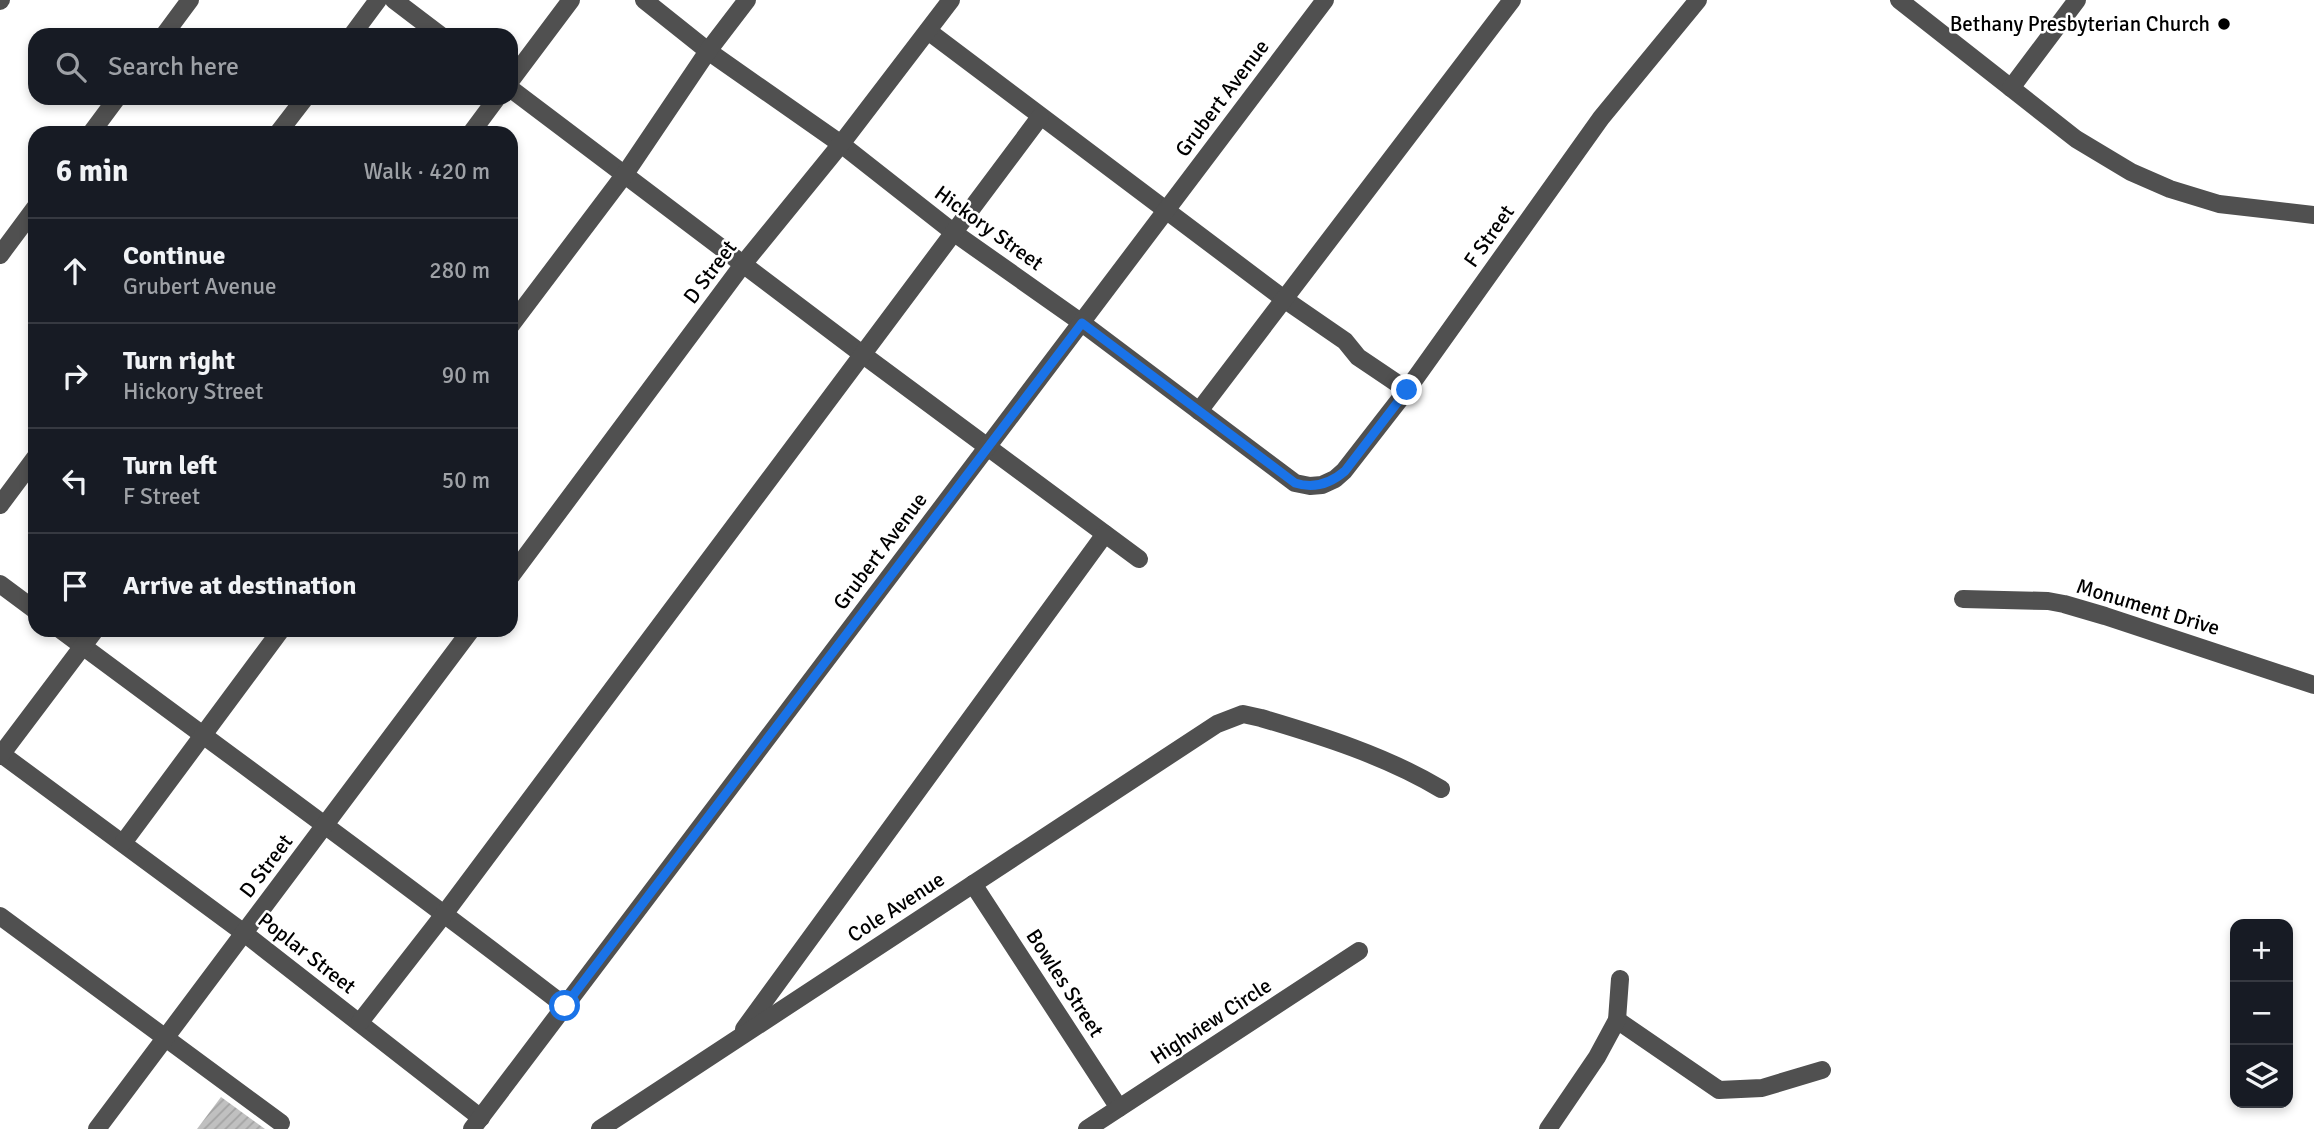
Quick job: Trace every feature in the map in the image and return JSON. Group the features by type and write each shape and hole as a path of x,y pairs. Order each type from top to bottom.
{"street":[{"path":"169,28 190,0"},
{"path":"357,28 378,0"},
{"path":"394,0 431,28"},
{"path":"518,71 571,0"},
{"name":"Hickory Street","path":"644,0 708,51 841,144 953,232 1082,323 1295,483 1310,486"},
{"path":"518,317 625,174 708,51 747,0"},
{"name":"D Street","path":"518,567 744,263 841,144 951,0"},
{"name":"Grubert Avenue","path":"477,1123 1325,0"},
{"path":"1199,411 1512,0"},
{"name":"F Street","path":"1310,486 1330,482 1345,471 1407,390 1601,118 1698,0"},
{"path":"1899,0 2076,139 2131,172 2194,197 2252,209 2314,215"},
{"path":"2011,88 2077,0"},
{"path":"928,31 1284,299 1345,341 1358,357 1407,390"},
{"path":"518,94 1139,559"},
{"path":"96,126 112,105"},
{"path":"283,126 299,105"},
{"path":"476,126 492,105"},
{"path":"360,1023 1040,117"},
{"path":"0,255 28,217"},
{"path":"0,505 28,467"},
{"path":"738,1038 1105,534"},
{"path":"0,584 28,605"},
{"name":"Monument Drive","path":"1963,599 2048,601 2064,604 2314,685"},
{"path":"71,637 445,913 565,1006"},
{"path":"1,754 90,637"},
{"path":"123,843 276,637"},
{"name":"D Street","path":"97,1129 466,637"},
{"name":"Cole Avenue","path":"600,1129 1217,723 1243,714 1261,718 1369,755 1412,772 1441,789"},
{"name":"Poplar Street","path":"1,754 244,933 360,1023 477,1123"},
{"name":"Bowles Street","path":"973,884 1119,1108"},
{"path":"0,915 281,1123"},
{"name":"Highview Circle","path":"1087,1129 1359,951"},
{"path":"1548,1129 1597,1057 1617,1020 1620,979"},
{"path":"1617,1020 1719,1090 1762,1088 1822,1070"}],"building":[{"path":"221,1097 265,1129 197,1129"}],"place":[{"name":"Bethany Presbyterian Church","path":"2224,24"}],"route":[{"path":"565,1006 1082,323 1301,485 1322,485 1345,471 1407,390"}]}
